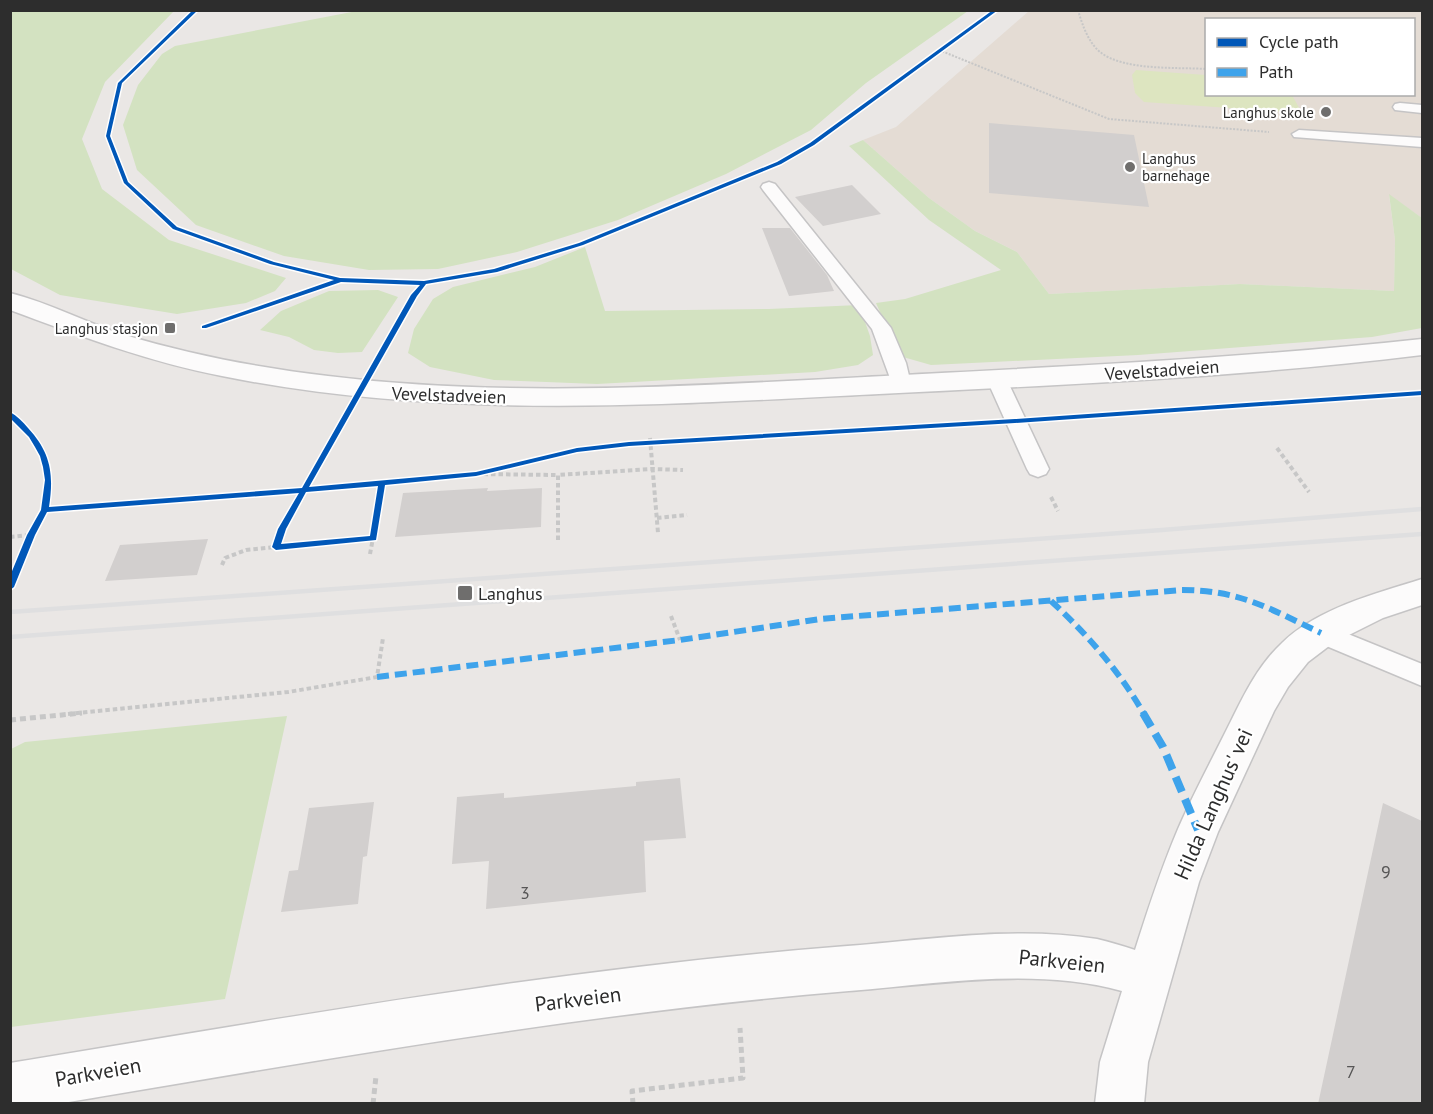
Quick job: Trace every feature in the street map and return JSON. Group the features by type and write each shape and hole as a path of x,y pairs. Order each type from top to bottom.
{"main road":[{"name":"Vevelstadveien","path":"10,301 63,324 167,356 277,379 385,392 499,397 620,397 997,380 1306,360 1422,347"},
{"name":"Hilda Langhus' vei","path":"1119,1104 1124,1062 1178,882 1198,830 1259,703 1275,676 1295,652 1321,633 1371,609 1422,592"},
{"name":"Parkveien","path":"10,1087 437,1017 773,975 1009,956 1056,957 1098,962 1149,976"}],"lane":[{"path":"1400,107 1422,109"},
{"path":"1299,134 1422,143"},
{"path":"769,187 881,328 896,363 901,384"},
{"path":"997,380 1038,469"},
{"path":"1321,633 1422,675"}],"path":[{"path":"1078,10 1095,48 1108,57 1132,63 1205,69"},
{"path":"930,57 947,44"},
{"path":"939,50 1109,119 1299,134"},
{"path":"650,440 658,533"},
{"path":"640,443 650,440 661,442"},
{"path":"1277,448 1309,492"},
{"path":"476,474 514,464"},
{"path":"465,475 558,475 652,469 682,470"},
{"path":"558,475 558,540"},
{"path":"657,518 687,515"},
{"path":"28,543 35,527"},
{"path":"370,554 375,527"},
{"path":"10,537 31,535"},
{"path":"276,547 279,538"},
{"path":"362,539 373,538"},
{"path":"222,565 225,558 246,550 287,546"},
{"path":"671,616 680,640"},
{"path":"10,720 288,692 377,676 383,638"},
{"path":"633,1104 632,1091 743,1078 740,1028"},
{"path":"373,1104 376,1072"}],"shaded area":[{"name":"Langhus barnehage","path":"1029,11 1422,11 1422,218 1389,195 1395,240 1394,291 1240,284 1049,294 1017,252 975,231 929,198 863,140 896,127"}],"green space":[{"path":"362,10 968,11 866,83 811,130 726,174 618,220 517,252 438,269 369,270 284,256 196,225 137,170 123,125 138,85 162,54 175,46"},
{"path":"10,11 174,11 105,82 82,139 102,189 169,240 286,278 275,291 246,303 177,314 60,295 11,269"},
{"path":"1136,70 1205,75 1205,96 1293,96 1302,113 1144,102 1135,93 1132,75"},
{"path":"863,140 929,198 975,231 1017,252 1049,294 1240,284 1394,291 1395,240 1389,194 1422,218 1422,328 1372,337 1138,355 931,365 903,357 876,303 905,299 1001,270 929,220 849,146"},
{"path":"585,247 605,311 769,309 859,305 870,336 873,355 858,365 815,372 597,384 494,380 430,367 408,353 414,329 433,299 453,287 535,267"},
{"path":"378,290 398,297 362,352 338,353 314,350 289,337 260,330 281,311 329,291"},
{"path":"287,716 225,999 11,1027 11,749 25,742"}],"building":[{"path":"989,123 1134,135 1149,207 989,193"},
{"path":"852,185 881,214 823,226 795,197"},
{"path":"762,228 790,228 827,275 834,291 789,296"},
{"name":"Langhus","path":"488,488 487,491 542,488 541,527 395,537 403,493"},
{"path":"208,539 197,575 105,581 120,545"},
{"path":"680,778 686,838 644,841 646,892 486,909 489,861 452,864 457,797 504,793 504,798 636,786 636,782"},
{"path":"374,802 367,856 363,857 358,904 281,912 289,871 298,870 309,808"},
{"path":"1383,803 1422,821 1422,1104 1318,1104"}],"railway":[{"path":"10,612 1162,530 1422,509"},
{"path":"10,637 1422,534"}],"marked path":[{"path":"377,677 680,640 820,619 1182,590 1212,590 1246,598 1321,633"},
{"path":"1051,601 1079,627 1131,691 1163,747 1198,830"}],"cycle path":[{"path":"196,10 120,83 108,136 126,183 175,228 272,263 340,280 424,283 414,295 282,529 276,547 373,538 382,483"},
{"path":"424,283 495,271 581,244 779,163 812,144 996,10"},
{"path":"204,327 340,280"},
{"path":"10,587 31,535 45,510 250,495 476,474 577,450 629,444 1015,421 1422,393"},
{"path":"10,414 31,436 44,456 48,480 45,510"}],"place":[{"name":"Langhus skole","path":"1326,112"},
{"name":"Langhus barnehage","path":"1130,167"},
{"name":"Langhus stasjon","path":"170,328"},
{"name":"Langhus","path":"465,593"}]}
